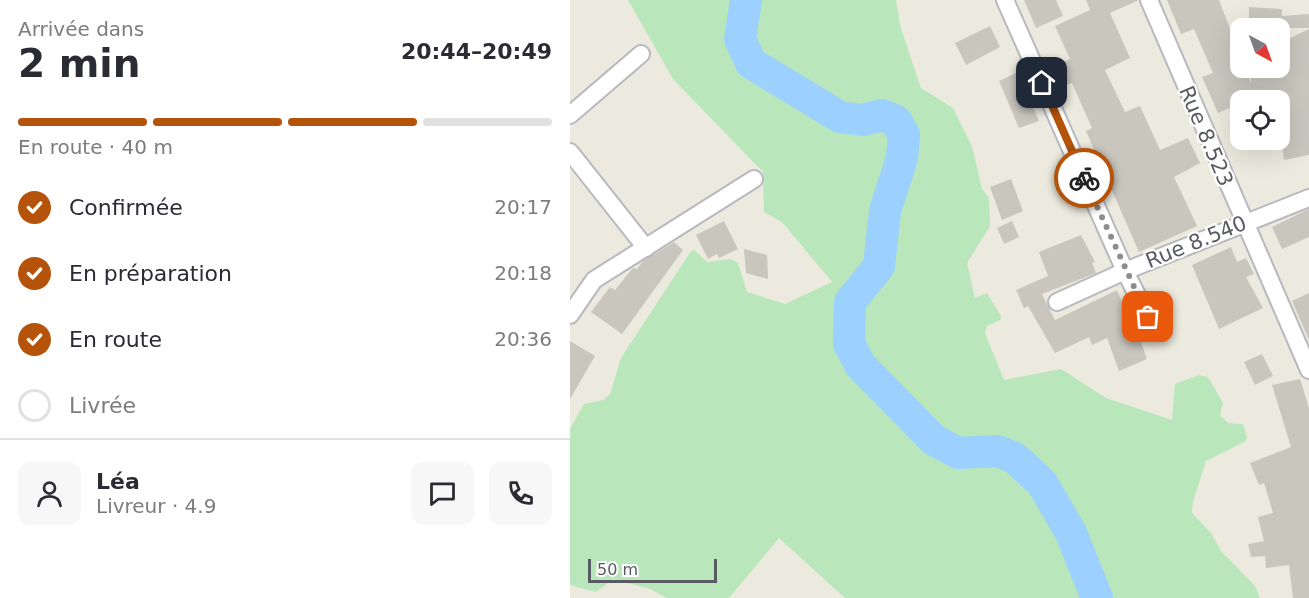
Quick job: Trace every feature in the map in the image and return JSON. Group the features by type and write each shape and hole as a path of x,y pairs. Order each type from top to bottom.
{"street":[{"name":"Rue 8.540","path":"1005,0 1125,271 1309,198"},
{"name":"Rue 8.523","path":"1149,0 1309,370"},
{"path":"570,115 641,54"},
{"path":"570,152 646,248"},
{"path":"570,315 594,280 754,179"},
{"path":"1057,303 1125,271 1148,317"}],"green space":[{"path":"628,0 896,0 900,25 921,88 953,108 972,146 982,189 989,198 990,226 967,263 975,298 987,293 1001,316 1000,320 987,326 985,333 1004,380 1061,369 1106,398 1172,420 1175,384 1199,375 1208,377 1223,403 1220,415 1228,423 1243,424 1247,438 1244,442 1206,461 1193,502 1192,513 1211,533 1221,551 1255,586 1260,598 845,598 779,538 729,598 667,598 650,589 613,579 596,592 570,585 570,429 584,404 603,400 610,394 621,358 691,251 694,250 707,262 731,259 738,263 747,292 785,304 832,282 782,222 764,212 763,172 673,79"}],"building":[{"path":"1024,0 1056,0 1063,16 1036,28"},
{"path":"1086,0 1139,0 1110,13 1130,58 1105,70 1125,112 1140,106 1160,150 1188,138 1200,163 1174,177 1197,226 1139,252 1086,131 1092,128 1072,83 1061,87 1052,67 1070,59 1055,26 1090,10"},
{"path":"1167,0 1219,0 1230,29 1230,78 1249,78 1251,83 1251,78 1290,78 1290,38 1309,29 1309,155 1284,160 1283,150 1290,150 1290,90 1230,90 1230,108 1218,113 1202,77 1213,73 1194,29 1181,34"},
{"path":"1249,7 1282,9 1282,16 1309,14 1309,28 1290,28 1290,18 1249,18"},
{"path":"990,26 1000,47 966,65 955,43"},
{"path":"1018,72 1039,121 1019,128 999,81"},
{"path":"1011,179 1023,211 1002,220 990,187"},
{"path":"1309,209 1309,237 1282,249 1272,227"},
{"path":"724,221 738,249 719,258 717,254 708,259 696,235"},
{"path":"1012,221 1019,237 1004,244 997,228"},
{"path":"1081,235 1095,262 1092,263 1096,273 1042,294 1055,320 1117,290 1134,332 1137,331 1147,359 1119,371 1107,338 1092,345 1089,337 1055,353 1028,306 1024,308 1016,290 1048,276 1039,252"},
{"path":"674,242 683,250 622,334 591,312 610,287 615,290 633,268 637,269 643,261"},
{"path":"1231,247 1237,262 1246,258 1254,274 1246,277 1263,308 1219,329 1192,265"},
{"path":"744,249 767,255 768,279 746,273"},
{"path":"1309,293 1309,340 1292,301"},
{"path":"570,341 595,356 570,399"},
{"path":"1262,354 1273,376 1255,385 1244,362"},
{"path":"1300,379 1309,408 1309,598 1293,598 1289,565 1266,568 1265,556 1251,557 1248,544 1264,541 1258,517 1273,513 1264,483 1259,485 1250,463 1291,447 1272,385"}],"waterway":[{"path":"746,0 740,39 751,63 840,117 863,120 882,115 896,121 904,135 902,158 885,211 879,266 850,302 849,344 861,366 934,440 958,453 998,451 1015,458 1042,483 1071,533 1097,598"}],"way so far":[{"path":"1084,178 1148,317"}],"route":[{"path":"1042,83 1084,178"}]}
